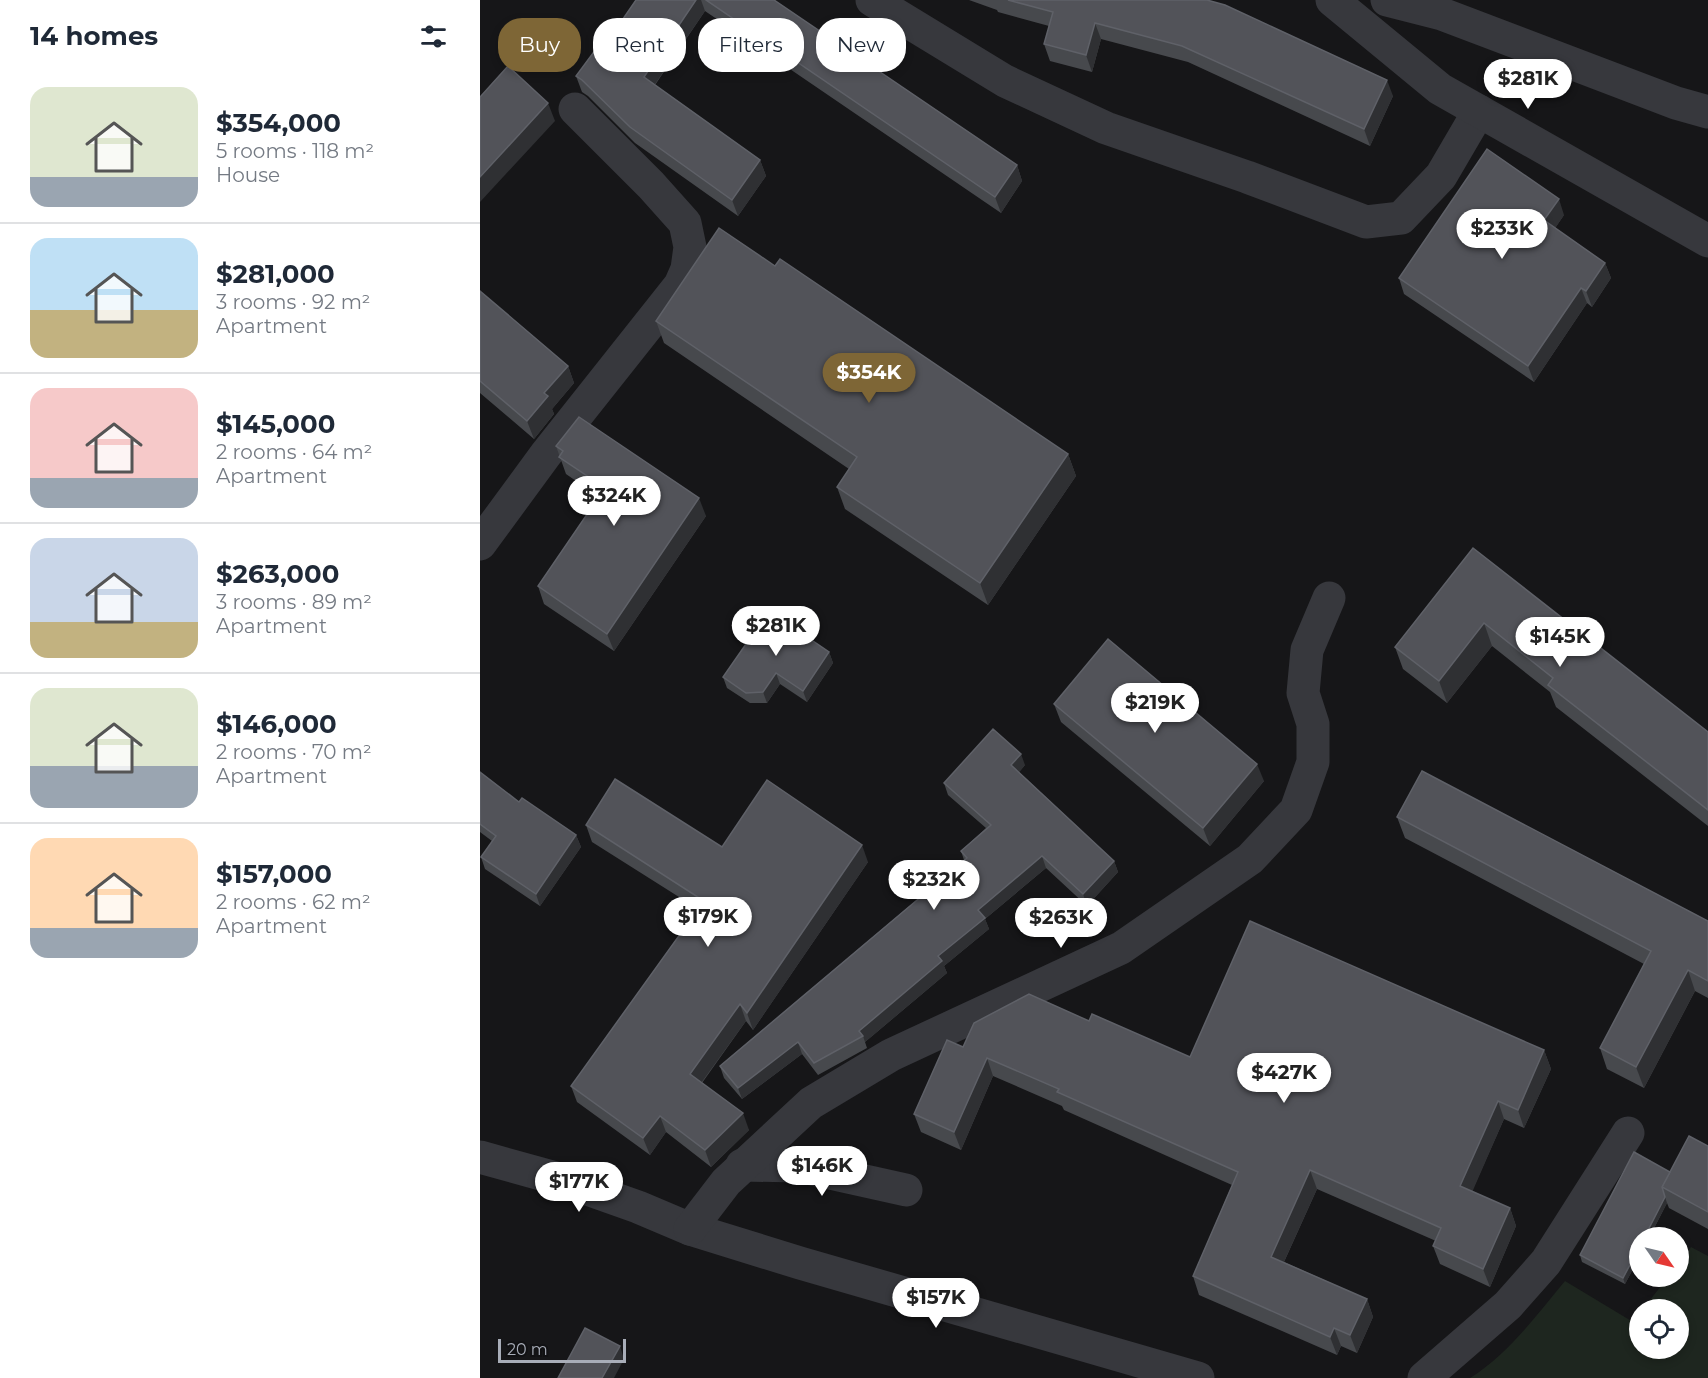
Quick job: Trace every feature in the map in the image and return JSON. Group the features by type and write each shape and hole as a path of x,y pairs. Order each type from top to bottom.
{"street":[{"path":"872,0 1005,81 1106,128 1248,177 1366,222 1401,218 1442,176 1479,111"},
{"path":"1332,0 1440,89 1708,241"},
{"path":"1386,0 1442,14 1676,103 1708,112"},
{"path":"480,544 546,453 680,285 687,269 690,247 685,223 651,184 575,109"},
{"path":"690,1229 742,1165 811,1103 891,1055 1120,948 1250,859 1296,810 1313,762 1313,724 1303,693 1307,650 1329,598"},
{"path":"1424,1378 1508,1305 1546,1262 1628,1133"},
{"path":"480,1157 559,1179 638,1207 690,1229 800,1263 1198,1378"},
{"path":"742,1165 798,1166 906,1190"}],"shaded area":[{"path":"1691,1247 1708,1256 1708,1378 1470,1378 1509,1346 1565,1281 1629,1320 1629,1359 1689,1359 1689,1299 1651,1299 1660,1287 1689,1287 1689,1250"}],"building":[{"path":"636,0 696,0 684,18 624,18"},
{"path":"706,0 774,0 801,18 732,18"},
{"path":"1008,0 1207,0 1225,5 1387,80 1364,129 1182,46 1095,23 1086,55 1044,44 1053,12"},
{"path":"804,20 816,29 816,72 880,72 1017,165 995,197 804,67"},
{"path":"593,53 593,72 647,72 644,77 760,160 732,200 630,127 576,76"},
{"path":"503,72 514,72 548,103 480,177 480,97"},
{"path":"1487,149 1559,199 1544,220 1605,263 1586,291 1581,288 1528,366 1399,278"},
{"path":"719,228 775,266 780,259 1068,454 980,583 837,487 857,457 656,321"},
{"path":"480,291 568,366 544,393 548,396 527,421 480,381"},
{"path":"579,417 699,498 607,634 538,586 605,488 559,457 563,451 556,446"},
{"path":"1473,548 1708,732 1708,810 1548,685 1553,678 1484,623 1439,681 1395,647"},
{"path":"769,611 829,652 803,691 776,673 763,692 746,693 723,677"},
{"path":"1108,639 1257,764 1203,828 1054,704"},
{"path":"993,729 1021,754 1011,765 1114,861 1083,894 1042,856 978,910 985,918 938,956 942,961 859,1031 863,1036 814,1063 798,1042 738,1088 720,1066 967,858 961,851 991,825 944,783"},
{"path":"1422,771 1708,921 1708,981 1688,970 1636,1067 1600,1048 1651,951 1397,817"},
{"path":"480,772 519,802 522,798 576,835 536,894 481,857 496,836 480,824"},
{"path":"615,779 722,847 767,780 862,845 747,1013 740,1004 690,1074 743,1113 705,1150 660,1116 643,1138 571,1086 704,901 586,825"},
{"path":"1250,921 1544,1050 1518,1110 1498,1101 1460,1186 1510,1208 1483,1269 1433,1246 1441,1228 1310,1170 1271,1257 1367,1299 1350,1335 1334,1328 1330,1337 1193,1276 1238,1172 1057,1092 1059,1089 987,1058 954,1132 914,1114 947,1040 963,1047 974,1023 1029,994 1089,1021 1092,1014 1190,1057"},
{"path":"1689,1136 1708,1146 1708,1212 1662,1187"},
{"path":"1634,1152 1670,1172 1662,1187 1665,1197 1650,1227 1629,1227 1629,1267 1623,1278 1580,1255"},
{"path":"585,1328 620,1346 602,1378 558,1378"}]}
